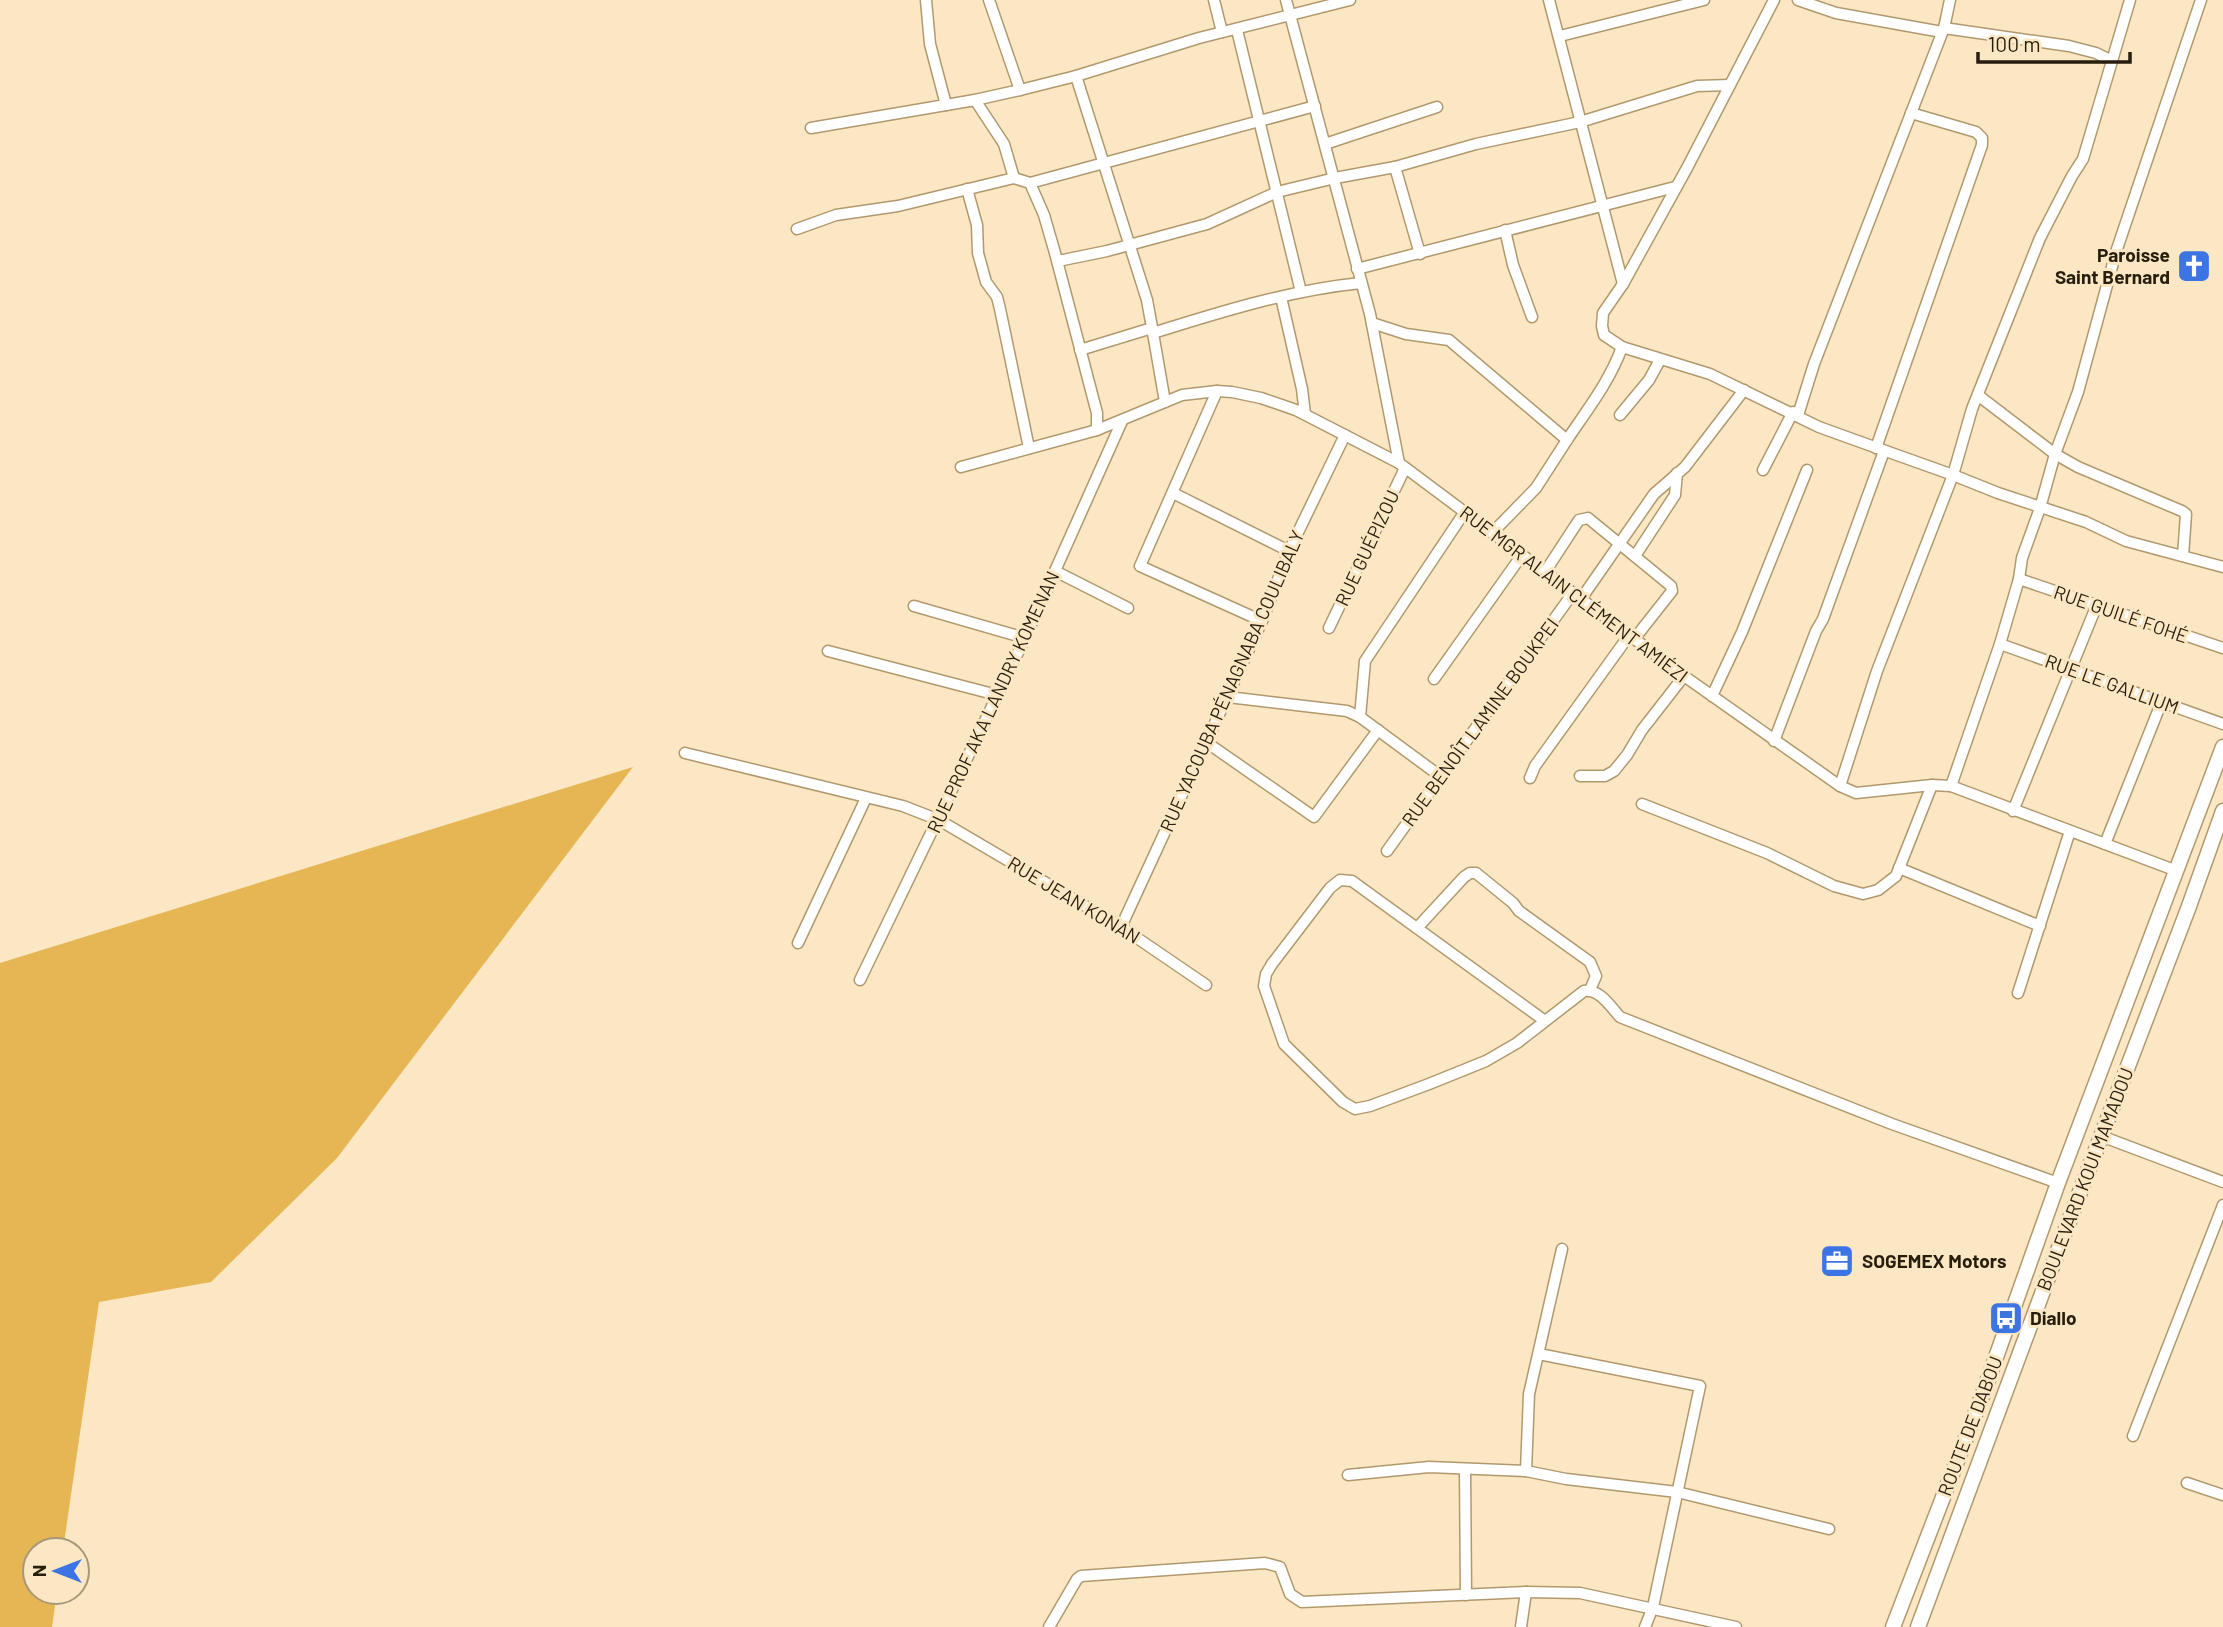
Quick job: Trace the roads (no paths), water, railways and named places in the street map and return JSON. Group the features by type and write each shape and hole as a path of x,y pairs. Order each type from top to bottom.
{"main road":[{"name":"BOULEVARD KOUI MAMADOU","path":"2058,1184 2223,747"},
{"name":"BOULEVARD KOUI MAMADOU","path":"1918,1627 2101,1136 2189,909 2223,811"},
{"name":"ROUTE DE DABOU","path":"1893,1627 1984,1391 2058,1184"}],"street":[{"path":"926,0 930,44 946,105"},
{"path":"989,0 1020,90"},
{"path":"1214,0 1222,32"},
{"path":"1286,0 1372,323 1402,465"},
{"path":"811,128 1020,90 1222,32 1350,0"},
{"path":"1549,0 1623,284"},
{"path":"1560,36 1704,0"},
{"path":"1774,0 1623,284 1603,313 1604,335 1622,346 1660,360 1710,374 1819,427 2085,522 2126,541 2223,567"},
{"path":"1797,0 1836,13 2069,46 2096,53 2112,61"},
{"path":"1763,470 1796,414 1943,30 1950,0"},
{"path":"1840,786 1878,671 1953,475 1972,409 2040,238 2083,159 2130,0"},
{"path":"1951,786 2000,644 2020,579 2022,558 2078,392 2116,252 2201,0"},
{"path":"1237,30 1301,292"},
{"path":"1076,76 1147,300 1165,402"},
{"path":"1058,261 1080,258 1207,224 1277,192 1335,177 1395,167 1476,144 1580,122 1697,86 1730,85"},
{"path":"975,100 1008,151 1014,178"},
{"path":"797,229 836,215 898,206 1014,178 1030,183 1315,106"},
{"path":"1325,144 1437,107"},
{"path":"1774,741 1823,619 1982,145 1980,135 1976,132 1911,113"},
{"path":"1395,167 1420,254"},
{"path":"1030,183 1044,215 1058,261 1097,413 1097,430"},
{"path":"1357,269 1675,187"},
{"path":"967,189 976,225 978,253 986,282 1000,309 1028,448"},
{"path":"1505,230 1513,265 1532,317"},
{"path":"1080,350 1301,292 1361,283"},
{"path":"1281,297 1302,388 1305,414"},
{"path":"1372,323 1406,334 1450,340 1567,440"},
{"path":"1492,533 1536,488 1602,390 1622,346"},
{"path":"1620,415 1650,380 1660,360"},
{"name":"RUE BENOÎT LAMINE BOUKPEI","path":"1387,852 1440,776 1620,543 1654,494 1685,467 1744,390"},
{"path":"1217,391 1140,566 1262,621"},
{"name":"RUE MGR ALAIN CLÉMENT AMIÉZI","path":"961,467 1097,430 1182,396 1217,391 1261,398 1305,414 1402,465 1684,676 1840,786 1856,793 1932,785 1951,786 2177,871"},
{"path":"1979,396 2055,454 2078,467 2186,514 2183,556"},
{"name":"RUE PROF AKA LANDRY KOMENAN","path":"860,980 1025,638 1122,421"},
{"name":"RUE YACOUBA PÉNAGNABA COULIBALY","path":"1121,927 1262,621 1289,551 1345,435"},
{"name":"RUE GUÉPIZOU","path":"1329,628 1402,465"},
{"path":"1712,696 1742,632 1807,470"},
{"path":"1635,556 1675,495 1677,473"},
{"path":"1173,493 1289,551"},
{"path":"1360,717 1365,661 1464,513"},
{"path":"1530,778 1535,766 1632,636 1672,591 1666,582 1620,543 1584,517 1579,520 1545,572"},
{"path":"1434,679 1522,555"},
{"path":"1055,571 1128,608"},
{"name":"RUE GUILÉ FOHÉ","path":"2020,579 2223,648"},
{"path":"914,607 1025,638"},
{"path":"2013,811 2096,607"},
{"name":"RUE LE GALLIUM","path":"2000,644 2223,724"},
{"path":"828,651 997,695"},
{"path":"1580,776 1605,776 1614,771 1684,676"},
{"path":"1227,696 1347,711 1360,717 1440,776"},
{"path":"2105,844 2162,701"},
{"path":"1206,742 1314,817 1378,730"},
{"name":"RUE JEAN KONAN","path":"685,752 903,806 939,820 1121,927 1206,985"},
{"path":"1642,804 1767,853 1834,886 1863,894 1888,884 1899,869 1932,785"},
{"path":"798,943 866,797"},
{"path":"2018,993 2070,831"},
{"path":"1899,869 2040,926"},
{"path":"1417,928 1464,877 1476,873 1519,911 1590,962 1595,976 1590,990"},
{"path":"1545,1021 1352,881 1340,880 1330,888 1266,974 1264,986 1284,1044 1348,1106 1361,1108 1459,1073 1517,1043 1584,991 1590,990 1596,992 1620,1017 1892,1124 2058,1184"},
{"path":"2101,1136 2223,1182"},
{"path":"2133,1436 2223,1205"},
{"path":"1526,1471 1529,1394 1562,1249"},
{"path":"1539,1354 1700,1386 1653,1607 1644,1627"},
{"path":"1348,1475 1429,1467 1526,1471 1566,1479 1677,1492 1829,1529"},
{"path":"1465,1469 1466,1595"},
{"path":"2187,1483 2223,1495"},
{"path":"1049,1627 1077,1579 1087,1575 1273,1564 1280,1567 1290,1594 1302,1602 1526,1592 1580,1593 1736,1627"},
{"path":"1521,1627 1526,1592"}],"place":[{"name":"Paroisse Saint Bernard","path":"2194,266"},
{"name":"SOGEMEX Motors","path":"1837,1261"},
{"name":"Diallo","path":"2006,1318"}]}
